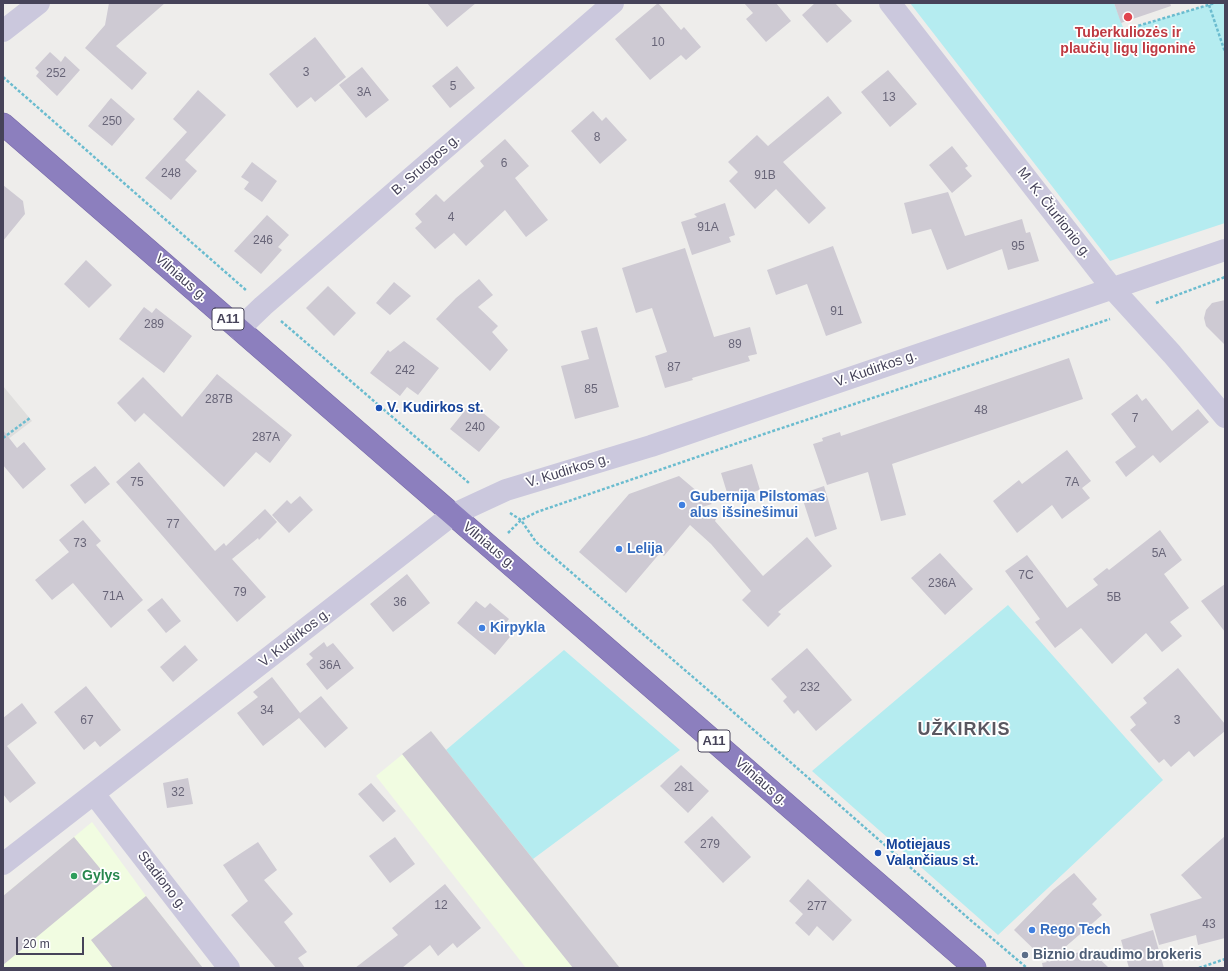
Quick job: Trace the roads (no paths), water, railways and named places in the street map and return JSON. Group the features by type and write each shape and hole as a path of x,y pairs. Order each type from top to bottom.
{"highway":[{"name":"Vilniaus g.","path":"3,124 452,516 498,553 975,968"}],"street":[{"path":"3,31 39,3"},
{"name":"B. Sruogos g.","path":"239,329 263,306 613,3"},
{"name":"M. K. Čiurlionio g.","path":"890,3 1112,288 1225,417"},
{"name":"V. Kudirkos g.","path":"3,864 452,516 506,490 651,446 1225,250"},
{"name":"Stadiono g.","path":"94,794 229,968"}],"place":[{"name":"Tuberkuliozės ir plaučių ligų ligoninė","path":"1128,17"},
{"name":"V. Kudirkos st.","path":"379,408"},
{"name":"Gubernija Pilstomas alus išsinešimui","path":"682,505"},
{"name":"Lelija","path":"619,549"},
{"name":"Kirpykla","path":"482,628"},
{"name":"Motiejaus Valančiaus st.","path":"878,853"},
{"name":"Gylys","path":"74,876"},
{"name":"Rego Tech","path":"1032,930"},
{"name":"Biznio draudimo brokeris","path":"1025,955"}],"district":[{"name":"UŽKIRKIS","path":"964,730"}]}
